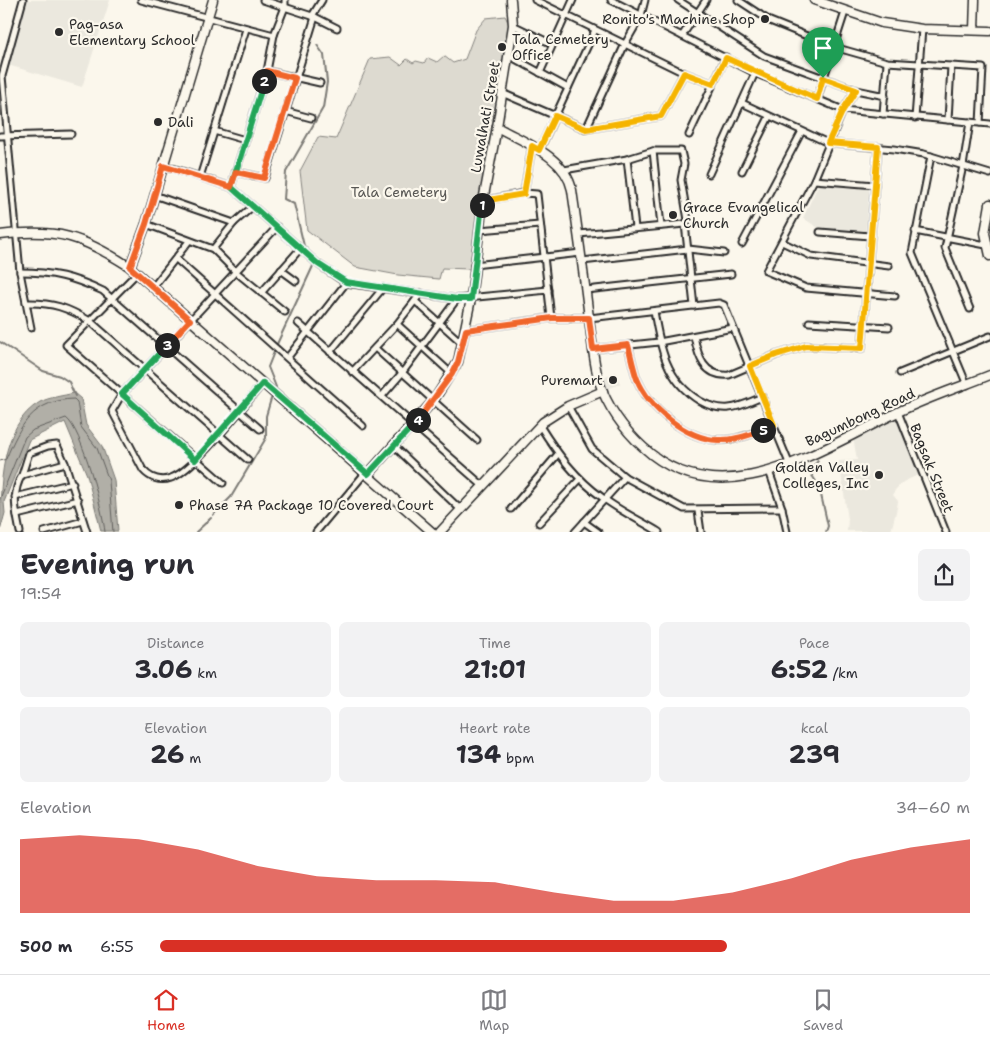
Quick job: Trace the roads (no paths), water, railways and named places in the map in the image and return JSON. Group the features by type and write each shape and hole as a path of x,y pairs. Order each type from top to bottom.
{"street":[{"path":"23,0 2,76 20,272 31,328"},
{"path":"141,0 274,35"},
{"path":"130,267 146,224 213,0"},
{"path":"263,0 313,16 337,28"},
{"path":"231,187 267,71 274,35 285,7 285,0"},
{"path":"236,172 264,178 313,16 322,0"},
{"name":"Luwalhati Street","path":"367,473 394,446 434,400 458,362 466,330 483,201 513,25 511,0"},
{"path":"535,0 684,73 713,84"},
{"path":"540,73 573,0"},
{"path":"611,0 755,73 843,110 990,124"},
{"path":"586,129 625,44 641,16 646,0"},
{"path":"678,0 764,56 856,90 885,96"},
{"path":"682,36 706,0"},
{"path":"738,0 770,21 834,47 887,62 983,68 980,123"},
{"path":"814,0 882,23 922,29 990,31"},
{"path":"817,99 834,47 842,11 841,0"},
{"path":"974,30 975,0"},
{"path":"513,25 552,44"},
{"path":"200,177 246,29"},
{"path":"915,118 922,29"},
{"path":"524,194 535,148 555,116 595,30"},
{"path":"508,55 568,88"},
{"path":"689,135 726,58"},
{"path":"883,114 887,62"},
{"path":"948,120 951,66"},
{"path":"267,71 320,83"},
{"path":"502,93 586,129 661,116 684,73"},
{"path":"709,174 755,73"},
{"path":"856,90 843,110 814,180 766,271 806,288 895,296"},
{"path":"742,103 828,143 878,147 931,156 990,174"},
{"path":"285,111 312,118"},
{"path":"742,171 769,116"},
{"path":"970,122 963,166 945,248 970,309"},
{"name":"Bagumbong Road","path":"497,127 551,158 564,170 571,184 593,349 603,391 632,436 668,466 683,473 720,479 746,478 769,471 844,440 898,412 990,375"},
{"path":"214,132 245,140"},
{"path":"742,244 801,132"},
{"path":"0,136 72,134"},
{"path":"694,336 700,360 713,373 729,375 776,355 806,346 862,348 878,147"},
{"path":"564,170 627,159 653,151 672,149 681,151 684,154 681,180 688,220 685,224 694,306"},
{"path":"653,151 661,226"},
{"path":"931,156 912,252 967,385"},
{"path":"627,159 635,228"},
{"path":"163,166 231,187 300,249 346,282 457,299 548,290"},
{"path":"814,180 875,185"},
{"path":"483,201 524,194 537,194 552,318"},
{"path":"154,195 234,223"},
{"path":"990,204 986,245 990,256"},
{"path":"213,249 234,223 252,207"},
{"path":"146,224 213,249 236,272 285,312"},
{"path":"579,234 685,224"},
{"path":"479,230 540,225"},
{"path":"263,383 195,460 178,475 170,478 158,480 148,476 139,465 113,414 112,408 122,394 277,227"},
{"path":"915,231 986,245"},
{"path":"820,232 870,236"},
{"path":"0,235 53,233 73,237 102,249 130,267 432,532"},
{"path":"153,287 189,241"},
{"path":"782,242 811,256 889,266"},
{"path":"261,293 300,249"},
{"path":"582,261 688,250 724,253"},
{"path":"474,265 581,253"},
{"path":"176,259 288,357 363,426"},
{"path":"281,270 296,281"},
{"path":"20,272 50,272 79,280 113,298 260,429"},
{"path":"137,273 66,345 223,483"},
{"path":"586,290 731,274"},
{"path":"288,357 346,282"},
{"path":"330,352 383,288"},
{"path":"352,372 397,324 420,293"},
{"path":"382,396 440,324 457,299"},
{"path":"415,301 462,343"},
{"path":"26,303 48,302 68,308 90,322 248,460"},
{"path":"466,330 552,318 589,318 719,303 724,305 789,463"},
{"path":"654,311 659,342 668,369 674,379 692,396 702,402 721,408 730,408 762,397"},
{"path":"809,322 888,327"},
{"path":"298,323 482,485"},
{"path":"397,324 452,374"},
{"path":"593,349 659,342 734,328"},
{"path":"900,373 990,336"},
{"path":"628,345 637,379 644,392 666,416 688,430 702,437 718,440 750,434 774,425"},
{"path":"375,348 478,440"},
{"path":"440,532 482,485 540,426 568,406 603,391"},
{"path":"568,406 592,449 625,477 684,510 782,508"},
{"name":"Bagsak Street","path":"898,412 946,532"},
{"path":"540,426 558,454 580,479 603,499 659,532"},
{"path":"20,532 15,497 16,486 22,475 29,453 56,445 73,483 86,532"},
{"path":"394,446 460,509"},
{"path":"511,509 558,454"},
{"path":"22,475 65,463"},
{"path":"769,471 782,508 786,532"},
{"path":"316,532 367,473"},
{"path":"575,532 625,477"},
{"path":"539,523 580,479"},
{"path":"15,497 73,483"},
{"path":"17,515 78,500"},
{"path":"698,510 701,532"},
{"path":"44,532 64,529 84,521"},
{"path":"584,522 598,532"}],"water":[{"path":"74,393 81,399 86,425 102,446 114,480 118,531 101,531 87,475 65,422 29,440 4,502 5,513 0,531 2,477 10,442 17,426 27,412 40,402"}],"waterway":[{"path":"315,259 304,246 294,204 284,199 286,172 323,108 327,82 324,55 317,45"},
{"path":"277,344 314,264"},
{"path":"0,342 43,371 60,376 69,382 75,396"},
{"path":"274,352 268,367 276,387"},
{"path":"213,515 231,497 266,438 266,416 271,399"},
{"path":"818,461 813,466 811,474 819,486 828,526 826,532"},
{"path":"196,532 211,518"}],"place":[{"name":"Ronito's Machine Shop","path":"765,19"},
{"name":"Pag-asa Elementary School","path":"59,32"},
{"name":"Tala Cemetery Office","path":"502,47"},
{"name":"Dali","path":"158,122"},
{"name":"Grace Evangelical Church","path":"673,215"},
{"name":"Puremart","path":"613,380"},
{"name":"Golden Valley Colleges, Inc","path":"879,475"},
{"name":"Phase 7A Package 10 Covered Court","path":"179,505"}],"park label":[{"name":"Tala Cemetery","path":"399,192"}]}
